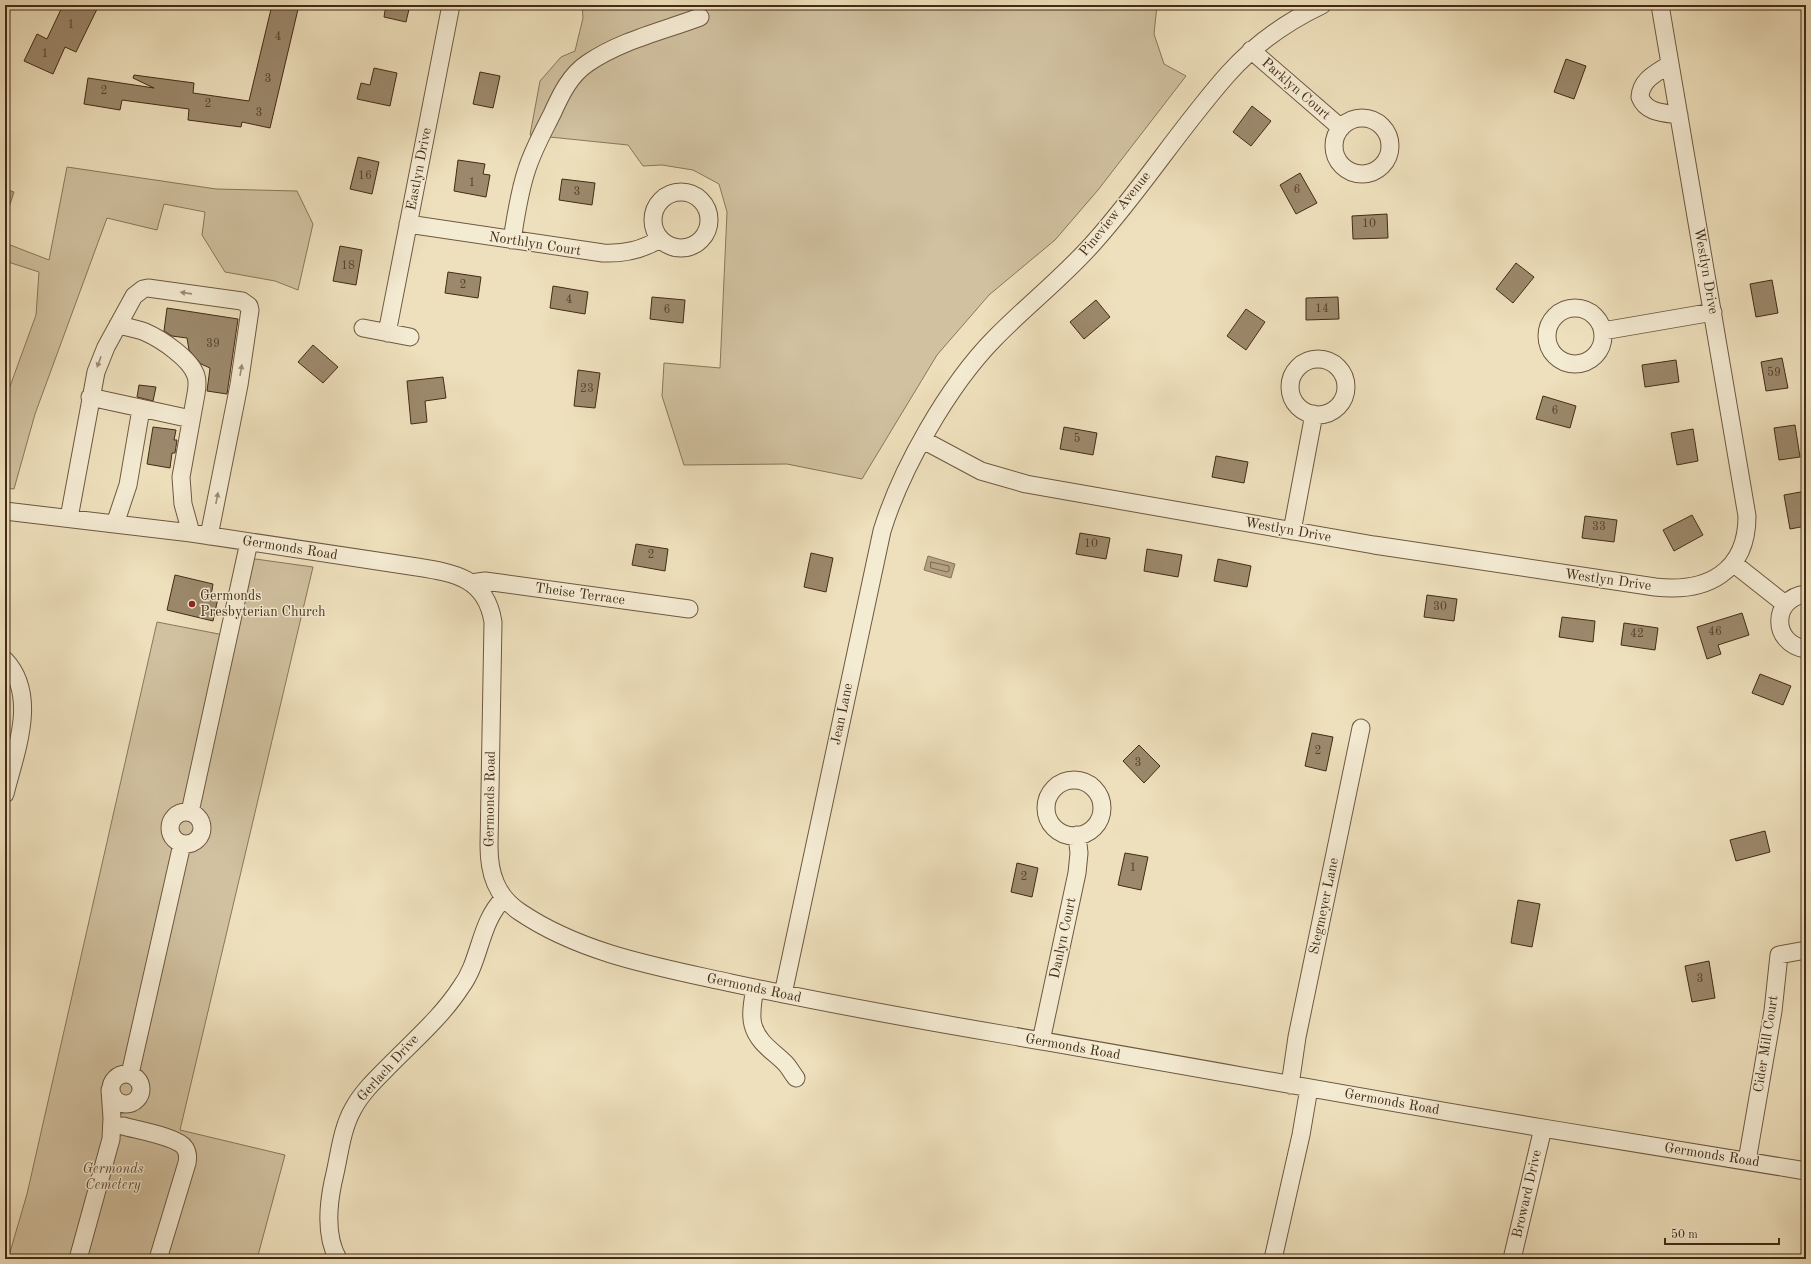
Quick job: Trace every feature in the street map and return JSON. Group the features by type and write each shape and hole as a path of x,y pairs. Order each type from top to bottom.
{"street":[{"name":"Eastlyn Drive","path":"387,332 451,5"},
{"name":"Pineview Avenue","path":"923,440 953,391 982,352 1005,328 1067,271 1096,240 1216,88 1251,50 1288,23 1322,5"},
{"name":"Westlyn Drive","path":"923,440 981,471 1014,482 1292,531 1418,552 1665,588 1685,588 1704,584 1720,575 1733,563 1744,541 1747,516 1660,5"},
{"path":"512,240 519,199 527,168 558,100 572,78 588,63 608,51 630,41 700,17"},
{"name":"Parklyn Court","path":"1251,50 1341,128"},
{"path":"1670,64 1643,84 1640,97 1646,107 1653,111 1679,115"},
{"name":"Northlyn Court","path":"408,224 588,252 615,254 639,250 660,239"},
{"path":"69,518 79,470 90,397 99,363 134,296 143,289 148,288 242,301 249,306 250,314 241,371 209,536"},
{"path":"1602,332 1713,312"},
{"path":"118,325 151,335 176,352 192,367 196,375 198,384 180,485 183,504 191,533"},
{"path":"363,328 410,337"},
{"path":"90,397 191,419"},
{"path":"115,524 128,485 141,408"},
{"path":"1292,531 1314,414"},
{"name":"Jean Lane","path":"783,994 882,531 898,489 923,440"},
{"name":"Germonds Road","path":"5,511 191,533 440,571 457,575 471,583 485,599 491,611 493,622 489,855 494,881 504,898 514,908 538,923 592,947 651,965 866,1011 1290,1085 1806,1171"},
{"path":"190,812 249,542"},
{"path":"1733,563 1785,604"},
{"name":"Theise Terrace","path":"471,583 485,581 689,609"},
{"path":"1806,594 1794,597 1785,604 1780,616 1782,633 1793,645 1806,649"},
{"path":"5,660 18,679 23,706 19,734 5,794"},
{"name":"Stegmeyer Lane","path":"1290,1085 1297,1037 1361,728"},
{"path":"190,812 199,818 203,825 203,831 200,837 194,842 182,844 172,835 171,823 175,816 180,813 190,812"},
{"name":"Danlyn Court","path":"1041,1041 1077,873 1079,853 1078,835"},
{"path":"130,1074 182,844"},
{"name":"Gerlach Drive","path":"338,1259 330,1234 329,1205 344,1132 352,1110 367,1089 444,1009 462,986 476,958 490,915 504,898"},
{"name":"Cider Mill Court","path":"1746,1161 1773,1011 1779,955 1806,950"},
{"path":"755,988 752,1006 752,1025 758,1037 770,1051 785,1063 796,1078"},
{"path":"78,1259 109,1151 112,1125 110,1090 112,1081 117,1076 130,1074 140,1082 140,1094 137,1100 131,1104 122,1104 115,1100 110,1090"},
{"path":"1272,1259 1301,1135 1309,1088"},
{"path":"109,1151 124,1126 140,1094"},
{"path":"124,1126 178,1142 186,1149 188,1154 187,1163 158,1259"},
{"name":"Broward Drive","path":"1512,1259 1543,1128"}],"green space":[{"path":"582,5 1157,5 1154,34 1164,64 1186,76 1098,190 1055,240 989,295 937,355 862,479 787,464 684,465 662,396 664,363 720,368 727,212 719,184 693,170 662,165 643,166 628,145 530,135 540,81 561,57 575,51 583,18"},
{"path":"67,167 216,189 297,191 313,224 298,290 275,281 225,272 202,235 205,212 164,204 157,230 107,218 35,414 14,489 5,488 5,400 36,315 39,272 5,261 5,243 49,260"},
{"name":"Germonds Cemetery","path":"241,557 313,567 180,1130 285,1155 257,1259 8,1259 27,1194 157,622 224,635"}],"water":[{"path":"5,189 14,192 5,220"},
{"path":"928,556 955,564 951,578 924,570"}],"building":[{"path":"63,5 99,5 76,52 65,47 53,74 24,61 37,34 47,39"},
{"path":"272,5 299,5 270,128 242,122 241,127 188,120 189,109 122,100 120,110 84,104 88,78 154,88 133,78 134,75 194,83 193,93 249,101"},
{"path":"386,5 410,5 406,22 384,17"},
{"path":"1566,59 1586,66 1574,99 1554,92"},
{"path":"374,68 397,73 390,106 357,99 361,83 370,85"},
{"path":"480,72 500,76 493,108 473,104"},
{"path":"1252,106 1271,121 1251,146 1233,132"},
{"path":"358,157 379,162 372,194 350,189"},
{"path":"458,160 485,164 483,174 490,175 486,197 454,191"},
{"path":"1300,173 1317,203 1296,214 1280,185"},
{"path":"562,179 595,183 592,205 559,200"},
{"path":"1387,214 1388,238 1353,239 1352,216"},
{"path":"340,246 362,250 356,285 333,281"},
{"path":"1516,263 1534,277 1513,303 1496,289"},
{"path":"448,272 481,277 478,298 445,293"},
{"path":"1772,280 1778,313 1756,317 1750,284"},
{"path":"553,286 588,292 585,314 550,308"},
{"path":"652,297 685,300 683,323 650,319"},
{"path":"1338,297 1339,319 1306,320 1306,298"},
{"path":"1096,300 1110,317 1084,339 1070,322"},
{"path":"167,308 238,319 227,394 207,391 210,368 201,364 189,350 187,338 172,336 164,331"},
{"path":"1246,309 1265,322 1246,350 1227,336"},
{"path":"313,345 338,367 323,383 298,362"},
{"path":"1782,358 1788,388 1766,391 1761,362"},
{"path":"1676,360 1679,382 1645,387 1642,365"},
{"path":"578,370 600,373 595,408 574,406"},
{"path":"443,377 446,398 425,401 427,422 411,424 407,381"},
{"path":"139,385 156,387 153,401 137,397"},
{"path":"1543,396 1576,406 1570,428 1536,419"},
{"path":"1795,425 1800,457 1779,460 1774,428"},
{"path":"153,427 176,430 174,440 177,440 175,453 172,453 170,468 147,464"},
{"path":"1064,427 1097,433 1093,455 1060,449"},
{"path":"1693,429 1698,461 1677,465 1671,433"},
{"path":"1216,456 1248,462 1244,483 1212,477"},
{"path":"1806,491 1806,526 1790,529 1784,495"},
{"path":"1692,515 1703,535 1674,551 1663,530"},
{"path":"1585,516 1617,520 1614,542 1582,538"},
{"path":"1080,533 1110,538 1106,559 1076,554"},
{"path":"636,544 668,549 665,571 632,565"},
{"path":"1147,549 1182,555 1178,577 1144,571"},
{"path":"811,553 833,558 826,592 804,587"},
{"path":"1218,559 1251,566 1247,587 1214,581"},
{"name":"Germonds Presbyterian Church","path":"175,575 213,584 211,596 218,598 213,621 167,610"},
{"path":"1427,595 1457,599 1454,621 1424,617"},
{"path":"1742,613 1749,635 1718,645 1721,654 1707,659 1697,627"},
{"path":"1562,617 1595,621 1593,642 1559,637"},
{"path":"1624,623 1658,628 1655,650 1621,645"},
{"path":"1760,674 1791,686 1783,705 1752,693"},
{"path":"1312,733 1333,737 1326,771 1305,766"},
{"path":"1139,745 1160,766 1144,783 1123,761"},
{"path":"1765,831 1770,852 1736,861 1730,840"},
{"path":"1125,853 1148,857 1141,890 1118,885"},
{"path":"1017,863 1038,868 1032,897 1011,892"},
{"path":"1518,900 1540,904 1532,947 1511,943"},
{"path":"1709,961 1715,998 1692,1002 1685,966"}],"place":[{"name":"Germonds Presbyterian Church","path":"192,604"}]}
